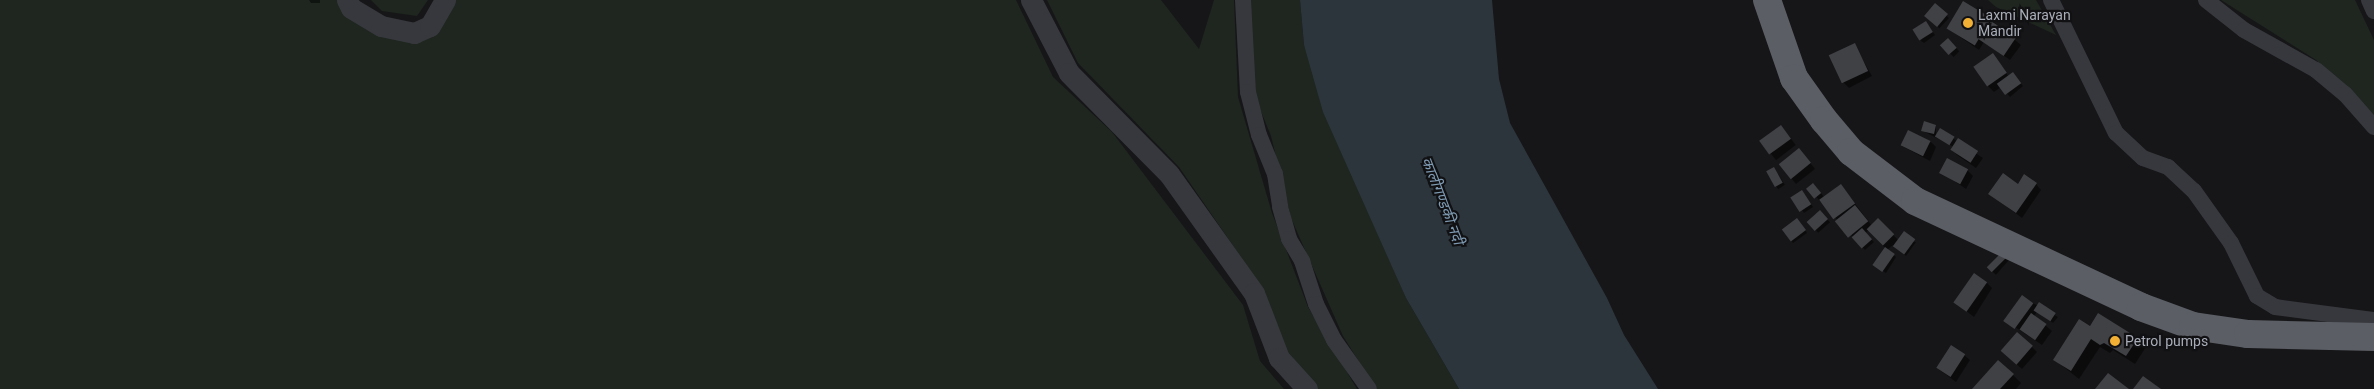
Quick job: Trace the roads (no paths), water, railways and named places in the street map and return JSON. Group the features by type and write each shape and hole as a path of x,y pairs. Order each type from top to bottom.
{"highway":[{"path":"1767,0 1794,78 1814,106 1851,152 1915,201 2141,307 2193,326 2248,334 2374,337"}],"street":[{"path":"347,0 351,8 381,26 414,33 430,26 445,0"},
{"path":"1031,0 1068,73 1169,174 1232,261 1254,293 1279,358 1307,389"},
{"path":"1243,0 1248,92 1259,135 1275,174 1280,207 1289,239 1302,261 1316,304 1334,340 1369,389"},
{"path":"2051,0 2116,133 2143,158 2168,167 2194,191 2231,243 2257,296 2275,307 2374,320"},
{"path":"2206,0 2244,30 2316,70 2345,94 2374,127"},
{"path":"2370,0 2374,11"}],"water":[{"name":"कालीगण्डकी नदी","path":"1300,0 1492,0 1499,79 1510,123 1607,298 1624,335 1658,389 1459,389 1406,298 1323,112 1304,45"}],"place":[{"name":"Laxmi Narayan Mandir","path":"1968,23"},
{"name":"Petrol pumps","path":"2115,341"}]}
